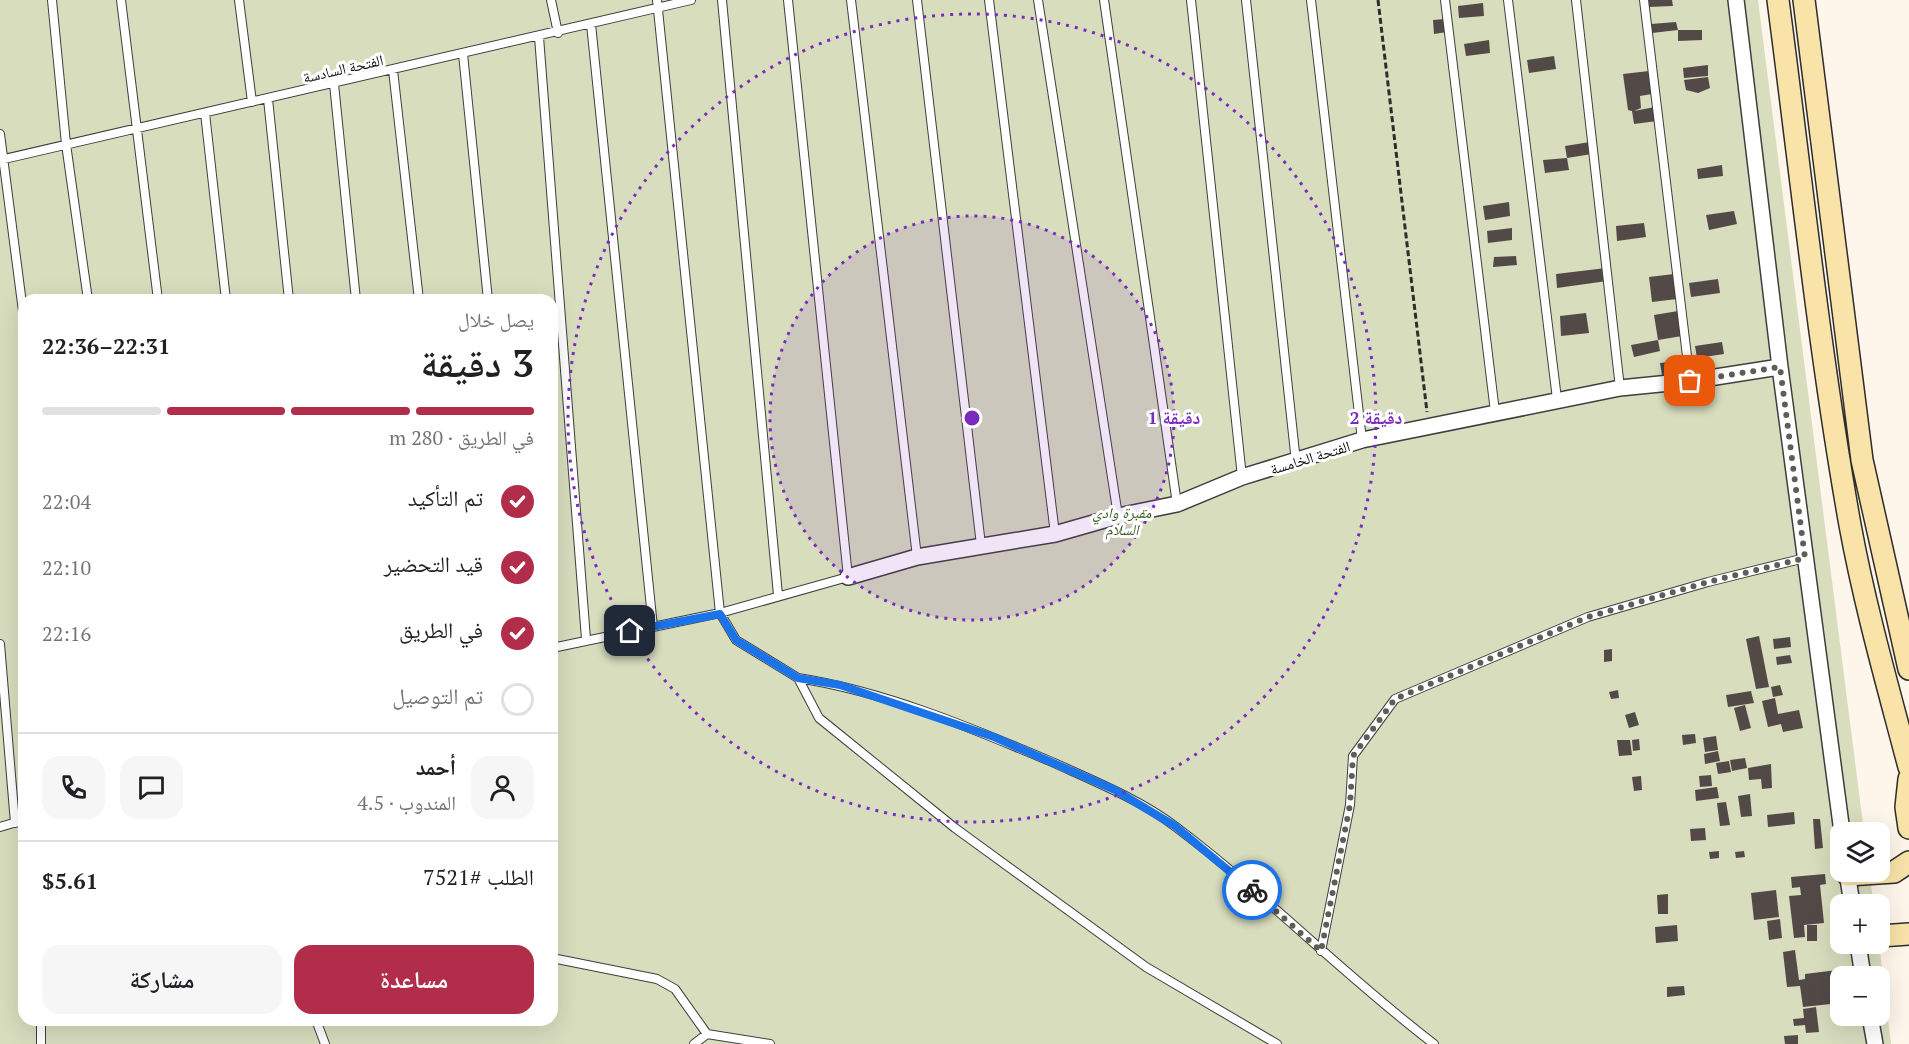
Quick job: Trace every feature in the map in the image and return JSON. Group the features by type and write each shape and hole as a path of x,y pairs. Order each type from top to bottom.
{"main road":[{"path":"1778,0 1836,437 1850,526 1865,598 1909,767"},
{"path":"1804,0 1862,460 1909,669"},
{"path":"1909,779 1906,807 1909,828"},
{"path":"1890,872 1894,872 1909,862"},
{"path":"1890,935 1909,934"}],"street":[{"path":"1736,0 1780,367 1841,822"},
{"name":"الفتحة الخامسة","path":"848,577 917,557 1055,534 1118,516 1177,504 1242,477 1362,440 1557,399 1620,388 1690,381 1780,367"},
{"path":"1872,1026 1875,1044"}],"lane":[{"path":"52,0 66,144 87,294"},
{"path":"121,0 157,294"},
{"path":"239,0 252,102"},
{"path":"551,0 558,33"},
{"name":"الفتحة السادسة","path":"2,160 558,33 657,3 691,0"},
{"path":"722,0 778,595"},
{"path":"558,646 720,614 778,595 848,577 788,0"},
{"path":"851,0 917,557"},
{"path":"916,0 981,545"},
{"path":"989,0 1055,534"},
{"path":"1038,0 1118,516"},
{"path":"1104,0 1177,504"},
{"path":"1191,0 1242,477"},
{"path":"1246,0 1296,462"},
{"path":"1311,0 1362,440"},
{"path":"1445,0 1495,412"},
{"path":"1508,0 1557,399"},
{"path":"1575,0 1620,388"},
{"path":"1644,0 1690,381"},
{"path":"657,3 720,614 736,640 798,678 840,685 994,737 1115,790 1175,826 1390,1011 1434,1044"},
{"path":"591,24 653,627"},
{"path":"539,37 586,639"},
{"path":"463,54 487,294"},
{"path":"393,70 418,294"},
{"path":"334,84 355,294"},
{"path":"268,99 288,294"},
{"path":"205,113 225,294"},
{"path":"0,134 21,294"},
{"path":"1321,951 1350,805 1353,756 1395,699 1588,617 1708,582 1805,558"},
{"path":"0,644 15,823"},
{"path":"798,678 819,718 955,828 1146,966 1277,1044"},
{"path":"0,828 18,822"},
{"path":"558,959 657,979 675,990 707,1034 770,1044"},
{"path":"41,1026 41,1044"},
{"path":"318,1026 325,1044"},
{"path":"694,1044 707,1034"}],"path":[{"path":"1378,0 1429,426"}],"green space":[{"name":"مقبرة وادي السلام","path":"0,0 1758,0 1863,822 1830,822 1830,882 1871,882 1872,894 1830,894 1830,954 1880,954 1882,966 1830,966 1830,1026 1889,1026 1891,1044 0,1044"}],"building":[{"path":"1648,0 1672,0 1673,6 1648,7"},
{"path":"1483,3 1484,16 1459,18 1458,6"},
{"path":"1445,19 1447,32 1434,34 1433,20"},
{"path":"1676,22 1678,30 1652,33 1651,24"},
{"path":"1678,30 1702,30 1702,40 1678,41"},
{"path":"1489,40 1490,53 1466,56 1464,44"},
{"path":"1554,56 1556,69 1529,73 1527,60"},
{"path":"1708,65 1708,76 1684,78 1683,68"},
{"path":"1649,71 1652,94 1640,96 1641,108 1634,111 1655,107 1657,121 1634,124 1632,111 1628,110 1623,74"},
{"path":"1708,77 1710,88 1698,93 1686,90 1684,80"},
{"path":"1590,142 1592,154 1567,158 1565,146"},
{"path":"1567,158 1569,170 1545,173 1543,160"},
{"path":"1722,165 1723,176 1698,179 1697,169"},
{"path":"1509,202 1510,216 1485,220 1483,206"},
{"path":"1734,211 1737,224 1709,230 1706,215"},
{"path":"1644,223 1646,237 1617,241 1616,226"},
{"path":"1512,228 1512,240 1488,243 1487,231"},
{"path":"1516,256 1517,265 1493,267 1494,257"},
{"path":"1606,268 1607,281 1557,288 1556,274"},
{"path":"1674,274 1677,299 1652,302 1649,277"},
{"path":"1718,279 1720,293 1691,297 1689,283"},
{"path":"1678,311 1682,336 1658,340 1654,315"},
{"path":"1586,313 1589,333 1561,336 1560,316"},
{"path":"1658,340 1660,351 1634,357 1631,345"},
{"path":"1722,342 1724,354 1697,358 1695,346"},
{"path":"1687,360 1688,372 1662,375 1660,363"},
{"path":"1759,636 1769,687 1756,689 1746,639"},
{"path":"1790,637 1791,647 1774,649 1773,639"},
{"path":"1612,649 1612,661 1604,662 1604,650"},
{"path":"1790,655 1792,663 1777,665 1776,657"},
{"path":"1780,685 1783,695 1773,697 1771,687"},
{"path":"1618,690 1619,698 1611,699 1609,692"},
{"path":"1751,691 1754,703 1728,707 1726,695"},
{"path":"1775,698 1778,714 1799,710 1803,728 1783,732 1781,724 1768,727 1762,701"},
{"path":"1745,705 1751,728 1740,731 1734,708"},
{"path":"1635,712 1639,725 1629,728 1625,715"},
{"path":"1695,734 1696,743 1683,745 1682,735"},
{"path":"1716,736 1718,750 1705,752 1703,738"},
{"path":"1639,739 1640,750 1633,751 1632,740"},
{"path":"1617,740 1630,740 1632,755 1619,756"},
{"path":"1718,751 1720,761 1705,764 1704,754"},
{"path":"1745,758 1747,768 1732,771 1730,760"},
{"path":"1729,761 1731,772 1718,774 1716,763"},
{"path":"1771,764 1772,788 1762,789 1761,779 1749,780 1748,768"},
{"path":"1711,775 1712,786 1700,787 1699,776"},
{"path":"1641,776 1642,790 1634,791 1632,777"},
{"path":"1717,787 1719,798 1696,801 1695,790"},
{"path":"1750,794 1752,816 1741,817 1738,796"},
{"path":"1726,802 1730,825 1720,826 1717,803"},
{"path":"1794,812 1795,824 1768,827 1767,815"},
{"path":"1813,819 1820,819 1823,848 1815,849"},
{"path":"1705,828 1706,840 1691,841 1690,829"},
{"path":"1719,851 1719,858 1710,859 1709,852"},
{"path":"1744,851 1745,857 1736,858 1735,852"},
{"path":"1825,874 1826,884 1820,885 1824,923 1804,925 1805,937 1794,938 1789,896 1801,895 1800,887 1792,888 1791,877"},
{"path":"1776,890 1779,917 1754,920 1751,893"},
{"path":"1668,894 1668,914 1658,914 1657,895"},
{"path":"1780,919 1782,938 1769,940 1767,921"},
{"path":"1677,925 1678,941 1656,943 1655,927"},
{"path":"1807,925 1817,925 1817,941 1807,941"},
{"path":"1795,950 1799,980 1805,979 1805,974 1830,971 1830,1004 1803,1007 1800,986 1787,987 1783,952"},
{"path":"1684,986 1685,995 1667,997 1667,987"},
{"path":"1816,1007 1819,1032 1806,1033 1805,1025 1794,1026 1793,1019 1804,1018 1803,1009"},
{"path":"1798,1035 1798,1044 1785,1044 1784,1036"}],"way so far":[{"path":"1252,890 1321,951 1350,805 1353,756 1395,699 1588,617 1708,582 1805,558 1780,367 1690,381"}],"route":[{"path":"630,631 720,614 736,640 798,678 840,685 994,737 1115,790 1175,826 1252,890"}]}
